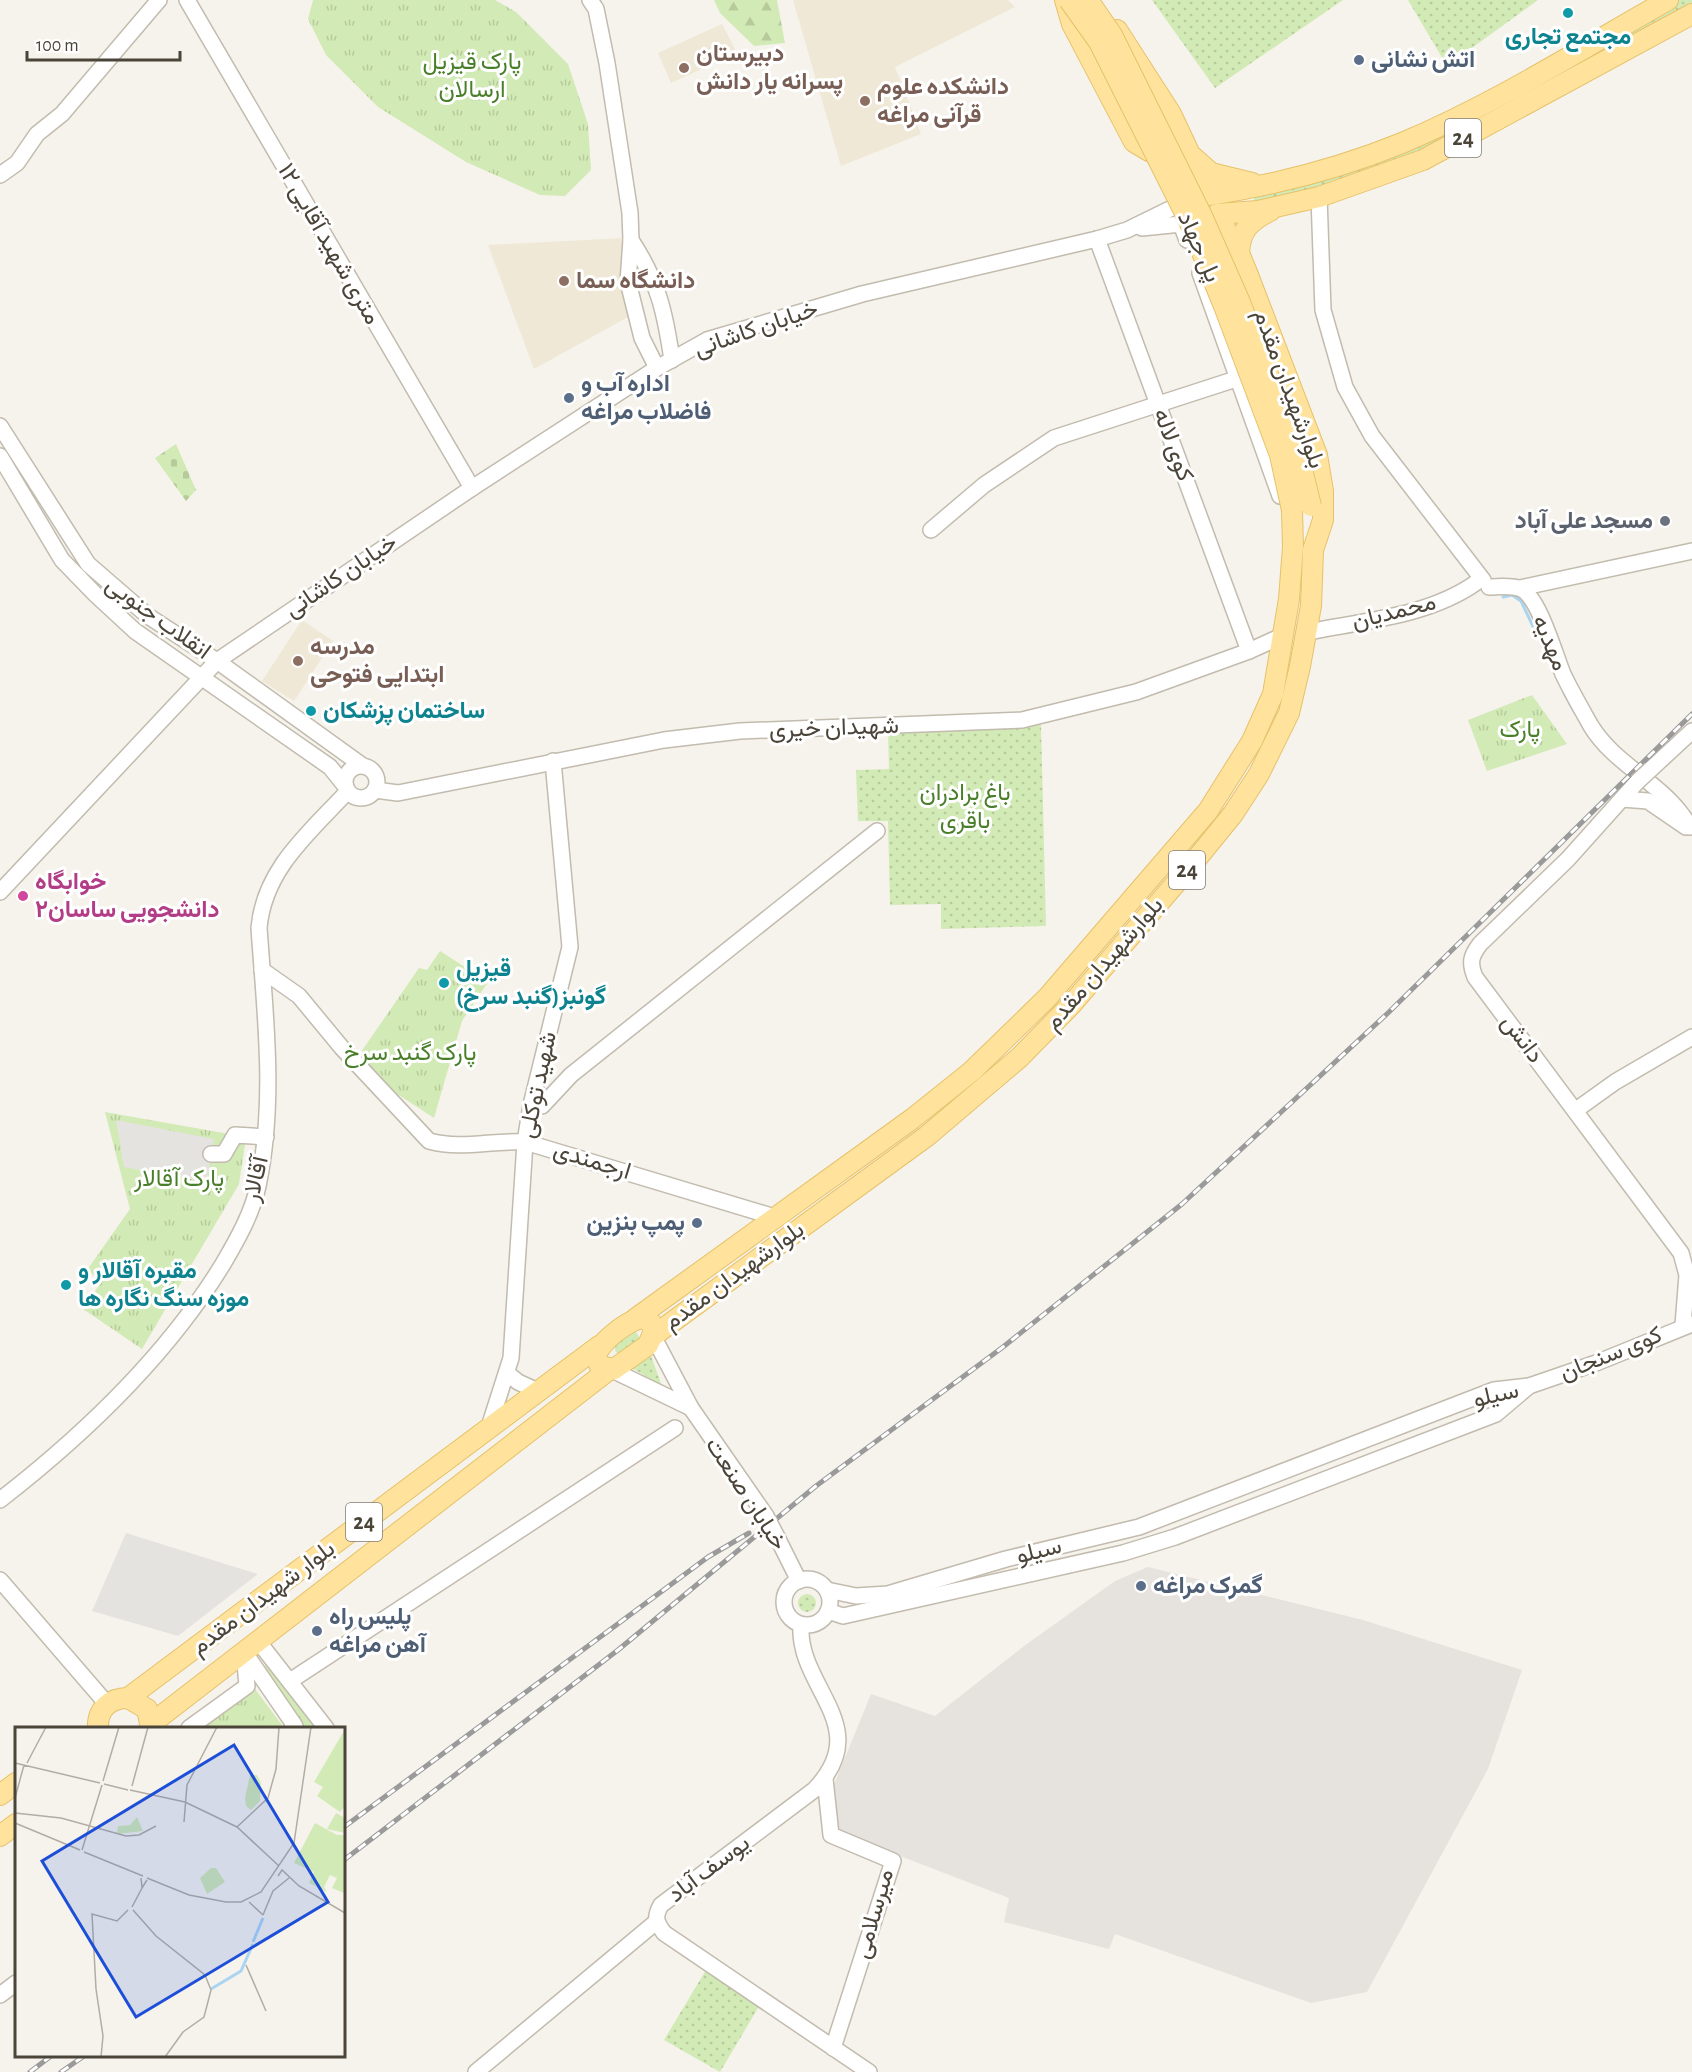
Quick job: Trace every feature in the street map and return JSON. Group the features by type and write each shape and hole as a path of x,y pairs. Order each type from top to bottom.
{"main road":[{"path":"1067,0 1072,24 1134,142 1149,151 1166,147 1175,132 1171,114"},
{"name":"پل جهاد","path":"1067,0 1099,42 1190,223 1221,314 1301,508"},
{"name":"پل جهاد","path":"1088,0 1112,35 1202,216 1239,300 1297,449 1301,508"},
{"path":"1098,0 1171,114 1209,195"},
{"name":"24","path":"1668,0 1449,121 1402,143 1279,183 1188,200 1179,215 1198,222 1216,214 1258,211 1319,197 1423,160 1692,14"},
{"path":"1189,153 1211,173 1255,183 1279,183"},
{"path":"1258,211 1250,207 1247,197 1259,187"},
{"name":"24","path":"1209,195 1216,204 1216,214"},
{"path":"1239,254 1244,230 1255,219 1280,206"},
{"name":"بلوارشهیدان مقدم","path":"653,1336 927,1136 1003,1072 1060,1017 1194,862 1233,814 1253,784 1289,712 1308,632 1313,550 1323,520 1323,491 1317,455 1259,303 1239,254 1216,214"},
{"path":"1221,314 1234,297 1246,297 1259,303"},
{"path":"1301,508 1313,550"},
{"name":"بلوارشهیدان مقدم","path":"635,1319 969,1074 1047,998 1167,860 1230,778 1252,741 1273,694 1284,635 1293,548 1301,508"},
{"path":"635,1319 648,1320 653,1327 653,1336"},
{"name":"24","path":"599,1346 635,1319"},
{"name":"24","path":"610,1369 619,1366 648,1345 653,1336"},
{"path":"599,1346 596,1354 597,1362 610,1369"},
{"name":"بلوار شهیدان مقدم","path":"128,1698 599,1346"},
{"name":"بلوار شهیدان مقدم","path":"151,1726 610,1369"},
{"name":"24","path":"107,1704 128,1698 147,1709 151,1726"},
{"path":"95,1727 107,1704"},
{"path":"0,1796 15,1784"},
{"path":"0,1836 15,1825"}],"street":[{"path":"0,175 17,163 37,134 62,114 159,0"},
{"name":"۱۲ متری شهید آقایی","path":"187,0 471,488"},
{"path":"590,0 596,9 607,63 630,213 632,240 628,282 642,338 657,368"},
{"path":"1319,197 1323,310 1345,387 1372,436 1482,585"},
{"name":"خیابان کاشانی","path":"203,678 217,661 471,488 657,368 707,340 862,294 1097,239 1179,215"},
{"name":"24","path":"1179,215 1221,314 1239,378 1276,480 1293,548"},
{"name":"کوی لاله","path":"1097,239 1249,651"},
{"path":"632,240 651,272 665,315 672,360"},
{"path":"931,530 984,485 1054,438 1098,422 1159,406 1239,378"},
{"name":"انقلاب جنوبی","path":"1,430 88,564 148,616 217,661 363,766"},
{"name":"انقلاب جنوبی","path":"0,456 62,560 78,578 135,631 330,767 347,789"},
{"path":"1520,588 1692,551"},
{"name":"مهدیه","path":"1442,600 1482,585 1520,588 1537,610 1564,676 1592,728 1605,744 1664,792 1692,828"},
{"name":"محمدیان","path":"1308,632 1412,611 1442,600"},
{"path":"135,631 145,628 148,616"},
{"name":"شهیدان خیری","path":"375,790 398,793 664,740 735,732 1022,720 1136,692 1249,651 1284,635"},
{"path":"0,892 203,678"},
{"name":"دانش","path":"1688,1324 1687,1275 1681,1253 1576,1110 1474,977 1471,955 1568,859 1637,782 1692,731"},
{"name":"شهید توکلی","path":"488,1430 511,1358 525,1142 531,1105 570,947 553,761"},
{"path":"363,766 375,775 375,790 362,798 347,789 349,771 363,766"},
{"name":"آقالار","path":"0,1500 74,1438 143,1371 204,1294 240,1235 258,1188 266,1137 269,1056 262,970 261,909 269,887 296,844 347,789"},
{"path":"1622,799 1648,801 1692,828"},
{"path":"542,1106 571,1075 877,831"},
{"name":"ارجمندی","path":"262,970 299,996 350,1056 429,1141 447,1146 475,1146 502,1141 525,1142 768,1215 771,1221"},
{"path":"1576,1110 1615,1082 1692,1037"},
{"path":"212,1154 224,1154 235,1135 266,1137"},
{"name":"کوی سنجان","path":"1529,1386 1596,1363 1688,1324"},
{"name":"خیابان صنعت","path":"653,1336 691,1408 766,1516 799,1581"},
{"name":"خیابان صنعت","path":"610,1369 691,1408"},
{"path":"507,1373 518,1382 540,1392"},
{"name":"سیلو","path":"828,1611 843,1616 928,1590 1006,1559 1122,1532 1183,1512 1494,1390 1529,1386"},
{"name":"سیلو","path":"827,1590 856,1596 928,1590 1123,1553 1175,1537 1496,1414 1529,1386"},
{"path":"290,1682 675,1428"},
{"path":"1122,1532 1123,1553"},
{"path":"0,1580 107,1704"},
{"path":"799,1581 816,1581 827,1590 830,1604 828,1611 819,1622 801,1625 789,1618 783,1603 788,1588 799,1581"},
{"name":"یوسف آباد","path":"801,1625 800,1643 837,1726 838,1749 825,1779 814,1790 661,1905 656,1922 664,1933 869,2072"},
{"path":"251,1646 290,1682 325,1727"},
{"path":"190,1727 247,1686 251,1646"},
{"path":"251,1646 296,1726 294,1727"},
{"name":"میرسلامی","path":"825,1779 831,1835 893,1861 833,2048"},
{"path":"476,2072 656,1922"},
{"path":"0,1995 15,1984"}],"shaded area":[{"name":"دانشکده علوم قرآنی مراغه","path":"793,0 1008,0 1015,7 895,67 921,134 841,166"},
{"name":"دبیرستان پسرانه یار دانش","path":"722,24 737,53 671,83 658,53"},
{"name":"دانشگاه سما","path":"624,238 628,317 534,369 488,245"},
{"name":"مدرسه ابتدایی فتوحی","path":"302,620 333,641 294,701 262,681"},
{"path":"116,1120 214,1139 207,1182 124,1167"},
{"path":"126,1533 258,1574 178,1636 92,1611"},
{"path":"1148,1567 1363,1620 1522,1670 1488,1769 1367,1992 1311,2003 1115,1934 1109,1949 1004,1922 1009,1898 838,1832 831,1792 871,1694 935,1716 1024,1646 1115,1581"}],"green space":[{"name":"پارک قیزیل ارسالان","path":"313,0 495,0 516,12 568,64 588,124 591,170 565,196 540,195 466,162 378,107 326,55 308,19"},
{"path":"714,0 777,0 785,43 754,46 720,13"},
{"path":"1152,0 1343,0 1215,88"},
{"path":"1408,0 1538,0 1447,66"},
{"path":"1677,0 1692,0 1692,7 1418,154 1341,182 1255,205 1253,194 1321,173"},
{"path":"176,444 196,490 186,501 155,458"},
{"name":"پارک","path":"1532,695 1567,744 1487,771 1468,720"},
{"name":"باغ برادران باقری","path":"1041,725 1046,926 941,929 941,904 890,905 888,821 858,821 856,770 889,769 888,730"},
{"name":"پارک گنبد سرخ","path":"440,951 488,982 462,1021 434,1118 385,1086 359,1055 419,968 427,970"},
{"name":"پارک آقالار","path":"105,1112 235,1135 247,1131 239,1184 142,1349 83,1309 102,1281 87,1270 130,1209"},
{"path":"635,1330 640,1339 620,1355 615,1351 616,1342"},
{"path":"650,1353 662,1386 632,1368"},
{"path":"807,1594 815,1599 816,1603 811,1611 807,1612 799,1607 798,1603 803,1595"},
{"path":"270,1662 318,1727 303,1727 261,1669"},
{"path":"252,1685 282,1725 279,1727 194,1727"},
{"path":"706,1970 761,2003 720,2072 664,2040"}],"waterway":[{"path":"1503,597 1512,595 1521,601 1555,673"},
{"path":"1564,693 1575,713"}],"railway":[{"path":"345,1859 618,1650 816,1486 1003,1347 1182,1204 1389,1012 1692,714"},
{"path":"345,1826 708,1557 749,1533"},
{"path":"30,2072 50,2057"},
{"path":"61,2072 83,2057"}],"place":[{"name":"مجتمع تجاری","path":"1568,13"},
{"name":"اتش نشانی","path":"1359,60"},
{"name":"دبیرستان پسرانه یار دانش","path":"684,68"},
{"name":"دانشکده علوم قرآنی مراغه","path":"865,101"},
{"name":"دانشگاه سما","path":"564,281"},
{"name":"اداره آب و فاضلاب مراغه","path":"569,398"},
{"name":"مسجد علی آباد","path":"1665,521"},
{"name":"مدرسه ابتدایی فتوحی","path":"298,661"},
{"name":"ساختمان پزشکان","path":"311,711"},
{"name":"خوابگاه دانشجویی ساسان۲","path":"23,896"},
{"name":"قیزیل گونبز(گنبد سرخ)","path":"444,983"},
{"name":"پمپ بنزین","path":"697,1223"},
{"name":"مقبره آقالار و موزه سنگ نگاره ها","path":"66,1285"},
{"name":"گمرک مراغه","path":"1141,1586"},
{"name":"پلیس راه آهن مراغه","path":"317,1631"}]}
